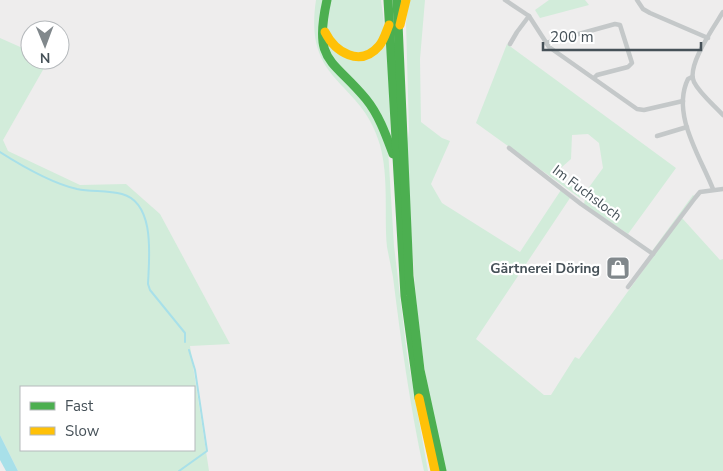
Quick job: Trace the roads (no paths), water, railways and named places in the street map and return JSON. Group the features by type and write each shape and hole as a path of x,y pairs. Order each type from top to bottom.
{"highway":[{"path":"328,0 323,27 323,43 330,62 358,90 375,112 396,161"},
{"path":"388,0 400,249 410,356 424,429 435,471"},
{"path":"396,0 399,30 410,285 425,396 442,471"},
{"path":"399,30 406,0"},
{"path":"323,27 334,48 346,56 356,57 365,56 377,48 390,22"}],"street":[{"path":"505,0 529,16 546,43 637,109 644,110 683,101"},
{"path":"637,0 643,9 650,13 708,38"},
{"path":"723,12 693,66 692,77 696,86 723,114"},
{"path":"510,44 529,16"},
{"path":"546,43 615,24 620,25 632,63 628,67 597,75 594,78"},
{"path":"692,77 688,79 685,85 683,101 687,127 713,189"},
{"path":"657,136 687,127"},
{"name":"Im Fuchsloch","path":"509,148 553,183 652,254"},
{"path":"628,287 694,198 700,192 723,189"}],"water":[{"path":"0,435 18,471 6,471 0,460"}],"waterway":[{"path":"0,152 37,174 57,183 77,189 122,194 133,199 141,208 148,233 148,284 150,290 185,333 185,342"},
{"path":"179,471 207,451 195,370 189,350"}],"place":[{"name":"Gärtnerei Döring","path":"618,268"}]}
